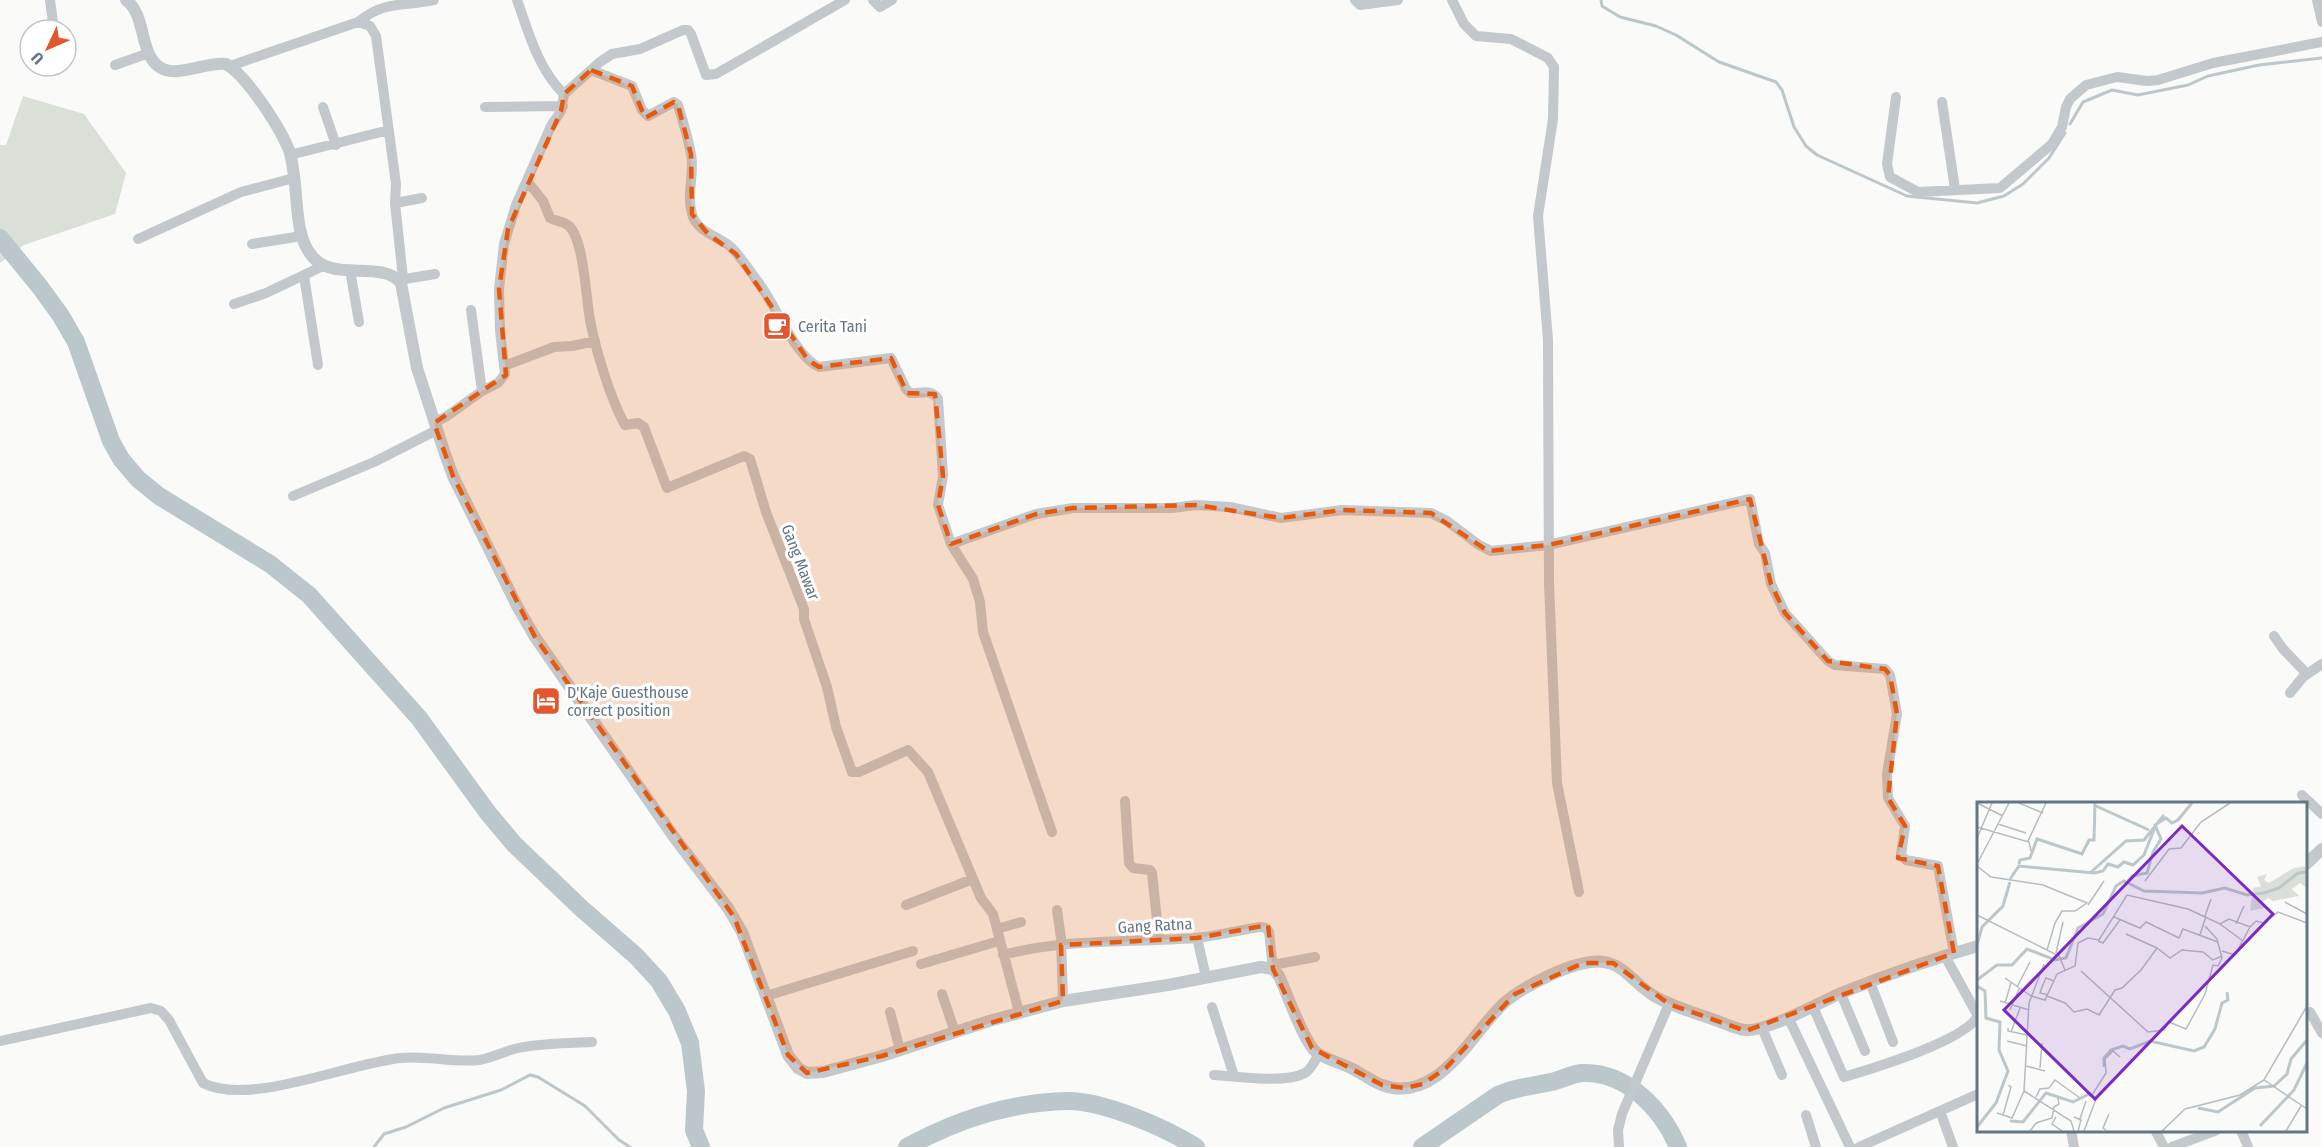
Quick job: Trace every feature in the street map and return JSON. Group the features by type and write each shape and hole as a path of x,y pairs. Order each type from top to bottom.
{"street":[{"path":"50,0 52,18"},
{"path":"126,0 132,6 149,53 159,66 172,71 214,63 230,66 358,22 376,8 403,1 417,3 434,0"},
{"path":"517,0 543,67 563,100"},
{"path":"293,496 375,462 435,426 482,391 501,381 505,374 500,332 500,274 508,229 516,205 563,100 591,70 612,54 640,49 683,30 688,30 703,70 706,75 711,76 845,0"},
{"path":"873,0 880,7 892,0"},
{"path":"1355,0 1360,4 1398,0"},
{"path":"1452,0 1464,24 1476,36 1512,39 1548,58 1554,67 1553,119 1539,216 1548,340 1548,545 1557,783 1579,892"},
{"path":"2317,0 2322,22"},
{"path":"358,22 370,26 376,36 396,184 395,203 401,279 417,368 453,476 527,624 674,837 734,917 742,932 788,1055 798,1068 807,1073 823,1072 1019,1012 1063,1001 1149,988 1253,967 1273,967 1315,957"},
{"path":"1896,97 1887,164 1890,177 1918,192 1995,189 2008,183 2059,136 2070,99 2086,85 2117,77 2147,81 2158,80 2212,63 2322,42"},
{"path":"115,65 149,53"},
{"path":"230,66 271,117 290,155 302,236 310,255 323,266 390,274 401,279 435,274"},
{"path":"591,70 632,86 642,110 648,116 674,102 678,105 691,154 690,198 692,214 696,222 708,234 731,248 736,254 764,289 783,325 808,360 819,367 891,357 910,393 935,394 938,399 943,470 938,505 951,544 973,579 980,603 982,632 1052,832"},
{"path":"484,107 563,100"},
{"path":"1942,102 1955,189"},
{"path":"323,107 336,145"},
{"path":"290,155 389,130"},
{"path":"138,239 241,192 294,178"},
{"name":"Gang Mawar","path":"528,182 543,201 550,218 565,223 575,235 582,261 595,341 623,420 627,426 638,423 644,427 667,488 744,456 750,459 766,512 801,602 804,619 827,687 836,727 852,772 859,772 908,750 928,772 981,898 991,910 1019,1012"},
{"path":"395,203 422,198"},
{"path":"252,244 302,236"},
{"path":"234,304 266,293 323,266"},
{"path":"350,270 359,322"},
{"path":"304,276 318,365"},
{"path":"471,310 482,391"},
{"path":"504,366 561,345 572,346 595,341"},
{"path":"951,544 1036,514 1073,508 1172,508 1196,505 1230,507 1281,518 1342,510 1431,513 1447,521 1488,551 1548,545 1750,499 1759,544 1766,553 1771,584 1785,613 1828,662 1835,665 1886,669 1890,675 1897,714 1887,774 1888,798 1905,826 1901,855 1906,860 1938,866 1949,954 1977,1014"},
{"path":"2274,636 2283,650 2307,674"},
{"path":"2290,693 2307,674 2321,666"},
{"path":"2302,795 2322,814"},
{"path":"1125,801 1129,863 1132,868 1150,870 1152,873 1159,939"},
{"path":"2307,863 2322,849"},
{"path":"906,905 973,879"},
{"path":"1057,910 1063,1001"},
{"path":"997,929 1021,922"},
{"name":"Gang Ratna","path":"1003,955 1027,948 1197,938 1260,927 1266,928 1269,932 1273,967"},
{"path":"1197,938 1206,977"},
{"path":"921,964 999,941"},
{"path":"1273,967 1307,1039 1319,1054 1343,1063 1382,1085 1405,1088 1417,1087 1446,1068 1490,1017 1515,994 1533,984 1590,962 1610,962 1618,965 1648,992 1668,1004 1746,1031 1761,1028 1870,982 1977,946"},
{"path":"766,996 913,951"},
{"path":"1870,982 1893,1042"},
{"path":"942,994 955,1032"},
{"path":"1841,994 1865,1051"},
{"path":"1619,1147 1618,1130 1622,1114 1668,1004"},
{"path":"1813,1006 1843,1077 1931,1046 1968,1026 1977,1017"},
{"path":"1212,1007 1234,1076"},
{"path":"0,1041 151,1008 161,1011 169,1020 203,1083 213,1088 233,1090 268,1088 359,1065 402,1057 480,1060 519,1048 592,1042"},
{"path":"2322,1008 2308,1013 2322,1033"},
{"path":"890,1012 900,1050"},
{"path":"1788,1017 1824,1088 1850,1147"},
{"path":"1761,1028 1782,1075"},
{"path":"1214,1075 1264,1078 1299,1076 1308,1072 1319,1054"},
{"path":"1859,1147 1880,1143 1940,1110 1977,1094"},
{"path":"1940,1110 1953,1147"},
{"path":"1806,1115 1816,1147"},
{"path":"2071,1132 2074,1147"},
{"path":"2156,1132 2164,1147"},
{"path":"2172,1147 2214,1132"},
{"path":"2241,1132 2248,1147"}],"highlighted area":[{"path":"591,70 632,86 645,118 674,102 678,105 691,154 692,214 708,234 736,254 808,360 819,367 891,358 907,393 935,394 943,476 938,505 951,544 1036,514 1073,508 1196,505 1281,518 1342,510 1431,513 1488,551 1548,545 1750,499 1771,584 1785,613 1828,661 1885,669 1890,675 1897,714 1888,798 1905,826 1898,858 1938,866 1954,953 1746,1031 1669,1004 1613,963 1583,963 1515,994 1446,1068 1423,1084 1405,1088 1382,1085 1312,1048 1273,969 1268,925 1197,938 1061,945 1063,1001 882,1056 807,1073 788,1055 734,917 535,637 453,476 434,423 506,375 499,289 508,229 561,111 564,94"}],"shaded area":[{"path":"23,96 84,114 126,173 115,214 24,245 0,263 0,145 6,145"}],"waterway":[{"path":"1601,0 1602,6 1620,17 1656,26 1676,35 1719,62 1776,82 1782,90 1794,127 1806,146 1817,155 1907,196 1977,203 2004,196 2023,184 2049,158 2065,133"},
{"path":"2070,124 2083,102 2112,90 2138,95 2188,85 2208,76 2259,65 2322,58"},
{"path":"0,238 40,287 76,342 111,441 121,459 138,479 159,496 270,564 309,595 419,718 488,813 514,844 581,908 636,956 659,981 677,1011 690,1043 696,1091 694,1130 701,1147"},
{"path":"1422,1147 1504,1092 1582,1073 1613,1078 1640,1095 1662,1119 1678,1147"},
{"path":"374,1147 384,1134 406,1127 444,1108 501,1090 530,1075 538,1077 585,1106 619,1140 630,1147"},
{"path":"907,1147 926,1137 985,1114 1026,1105 1068,1101 1083,1102 1134,1117 1196,1147"}],"place":[{"name":"Cerita Tani","path":"777,326"},
{"name":"D'Kaje Guesthouse correct position","path":"546,701"}]}
